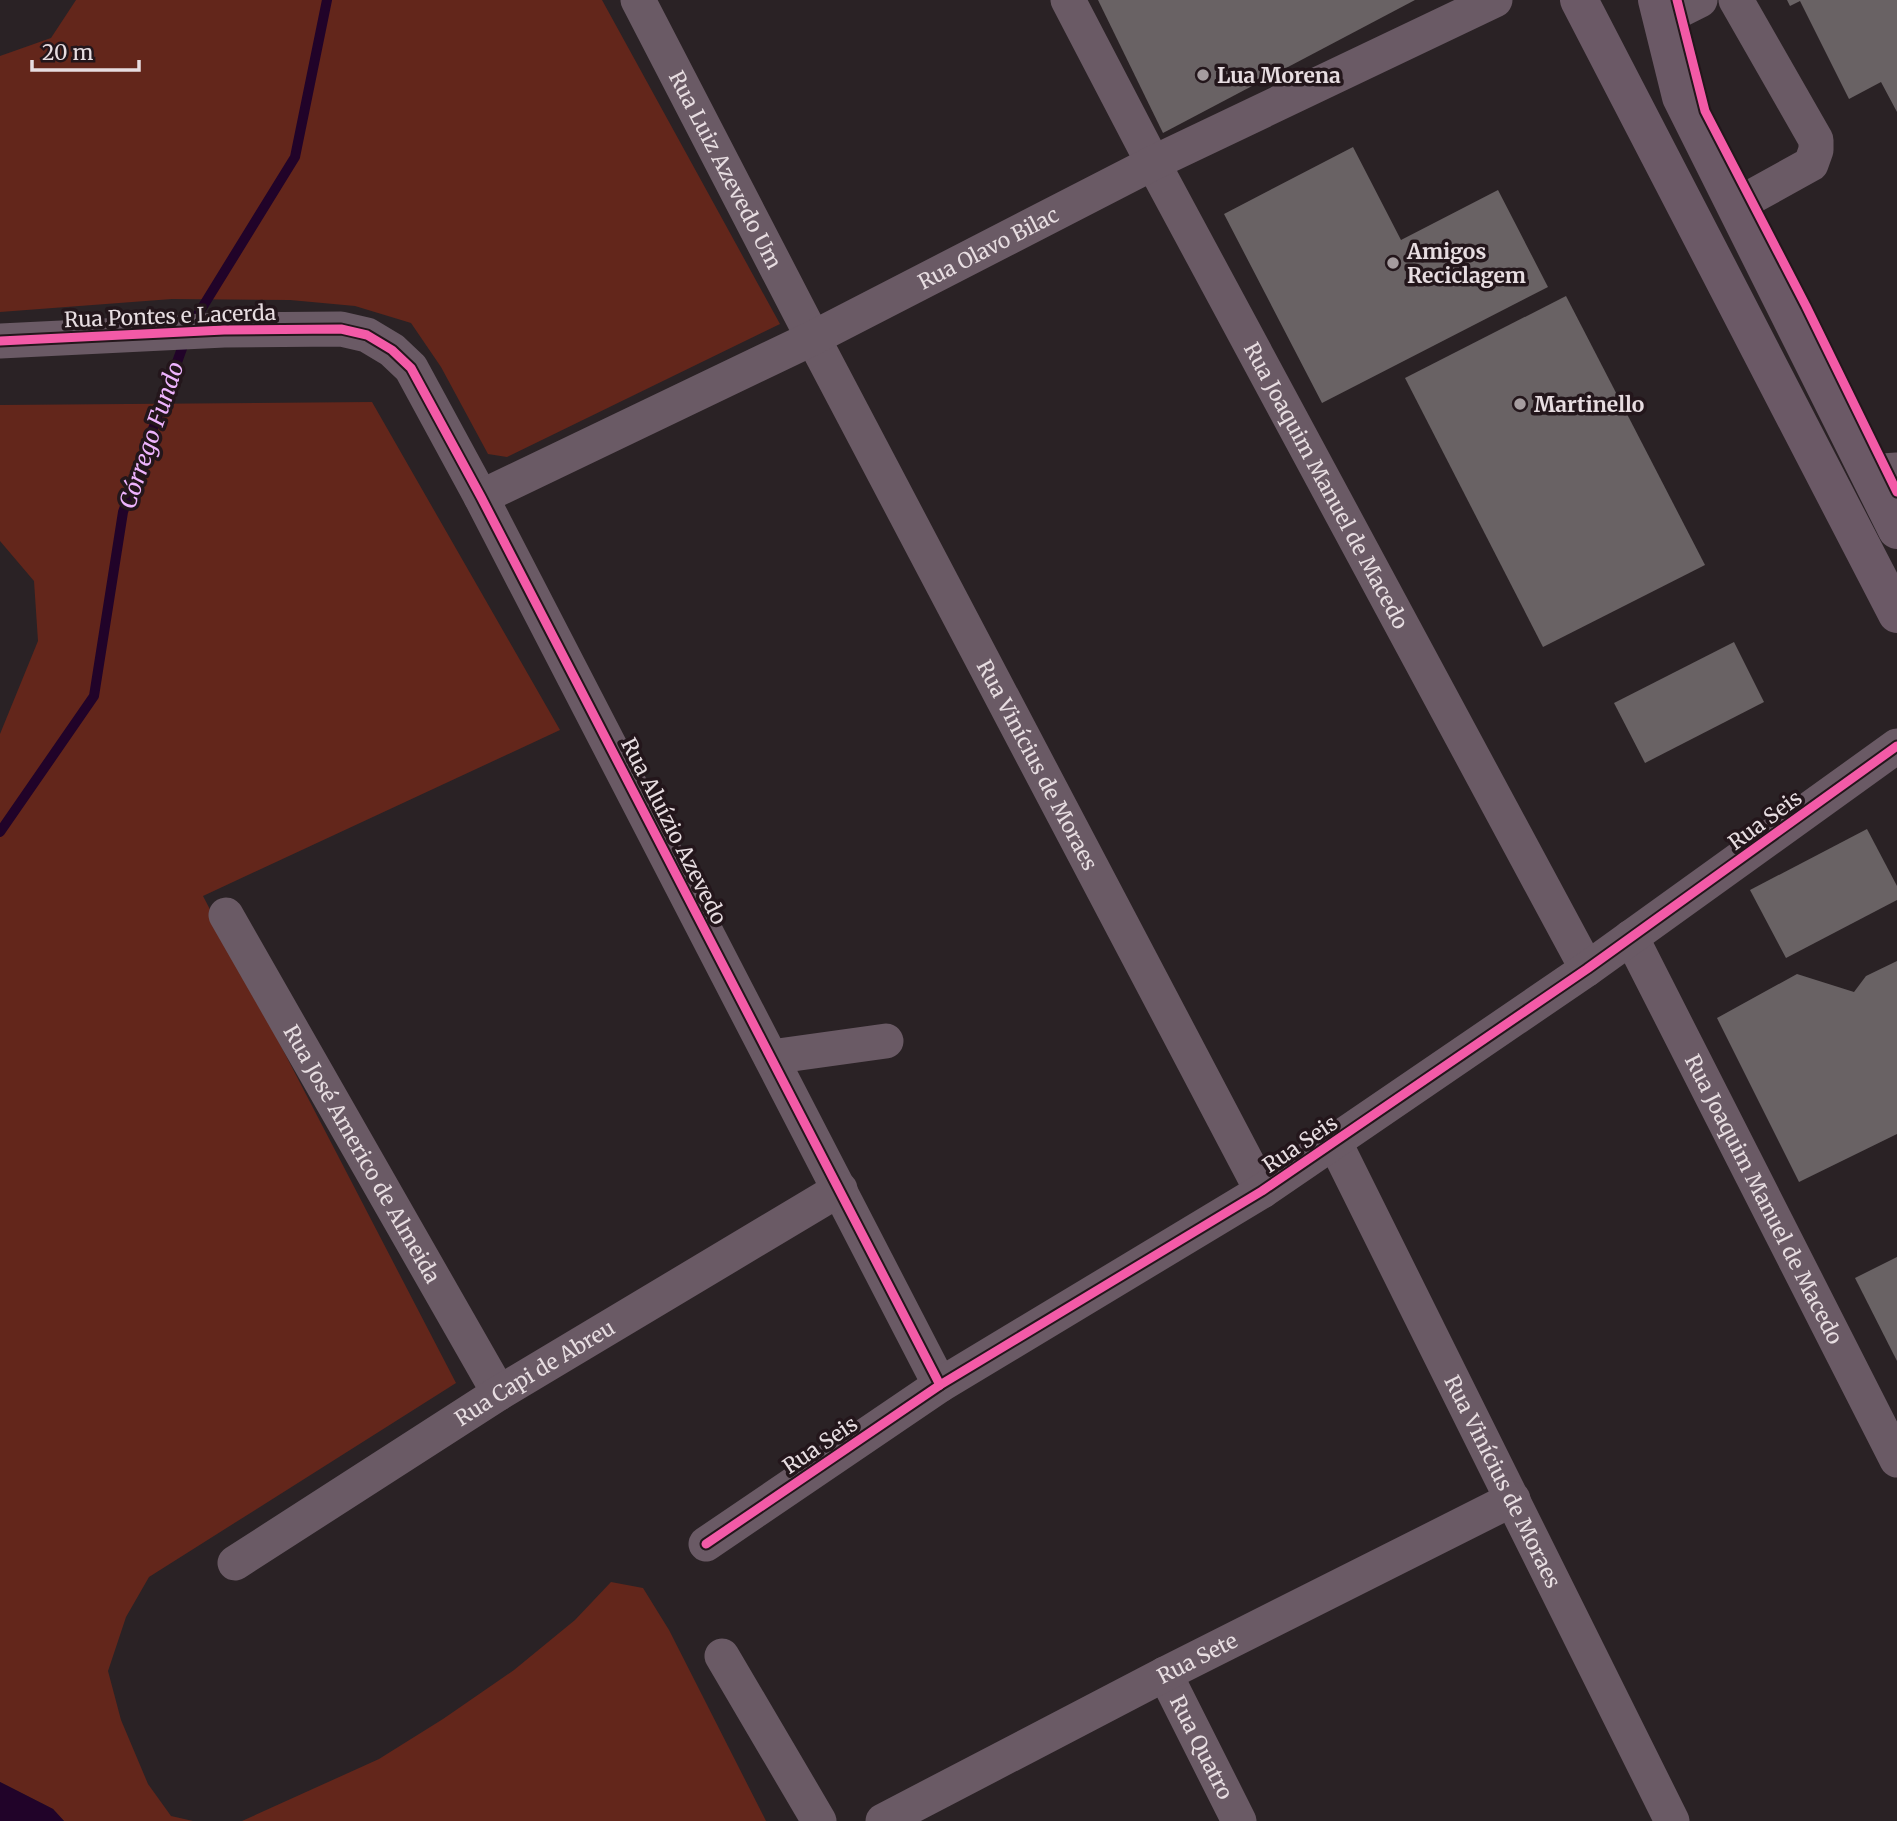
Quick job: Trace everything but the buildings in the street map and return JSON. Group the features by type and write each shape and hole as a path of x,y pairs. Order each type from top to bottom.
{"main road":[{"path":"1578,0 1897,614"},
{"path":"1659,10 1681,97 1735,206 1882,471 1897,530"}],"street":[{"name":"Rua Luiz Azevedo Um","path":"638,0 813,338"},
{"name":"Rua Joaquim Manuel de Macedo","path":"1068,0 1587,969"},
{"name":"Rua Olavo Bilac","path":"481,497 813,338 1153,163 1495,0"},
{"path":"1659,10 1700,0"},
{"path":"1735,206 1811,164 1816,150 1816,139 1736,0"},
{"name":"Rua Pontes e Lacerda","path":"0,341 223,330 341,329"},
{"name":"Rua Aluízio Azevedo","path":"341,329 367,335 392,350 411,369 481,497 940,1385"},
{"name":"Rua Vinícius de Moraes","path":"813,338 1262,1191"},
{"name":"Rua Seis","path":"706,1544 940,1385 1262,1191 1587,969 1897,746"},
{"name":"Rua José Americo de Almeida","path":"226,915 499,1393"},
{"name":"Rua Joaquim Manuel de Macedo","path":"1631,937 1897,1460"},
{"path":"771,1058 886,1041"},
{"name":"Rua Vinícius de Moraes","path":"1334,1141 1672,1821"},
{"name":"Rua Capi de Abreu","path":"235,1563 499,1393 840,1189"},
{"name":"Rua Sete","path":"883,1821 1165,1674 1513,1499"},
{"path":"722,1656 819,1821"},
{"name":"Rua Quatro","path":"1165,1674 1240,1821"}],"shaded area":[{"path":"76,0 602,0 780,324 507,457 488,454 441,367 411,323 355,306 290,300 172,299 0,312 0,56 51,38"},
{"path":"372,402 560,730 203,896 456,1383 149,1577 126,1617 108,1671 121,1720 148,1784 171,1816 193,1821 64,1821 53,1809 0,1782 0,734 38,641 34,581 0,541 0,405"},
{"path":"611,1582 643,1588 669,1630 766,1821 242,1821 379,1759 443,1719 514,1670 575,1620"},
{"path":"0,1782 53,1809 64,1821 0,1821"}],"waterway":[{"name":"Córrego Fundo","path":"0,832 94,696 123,512 189,329 295,157 327,0"}],"cycle path":[{"path":"1677,0 1705,111 1806,306 1897,492"},
{"path":"0,341 224,330 341,329 367,335 392,350 411,368 481,497 940,1385"},
{"path":"706,1544 940,1385 1262,1191 1587,969 1897,746"}],"place":[{"name":"Lua Morena","path":"1203,75"},
{"name":"Amigos Reciclagem","path":"1393,263"},
{"name":"Martinello","path":"1520,404"}]}
